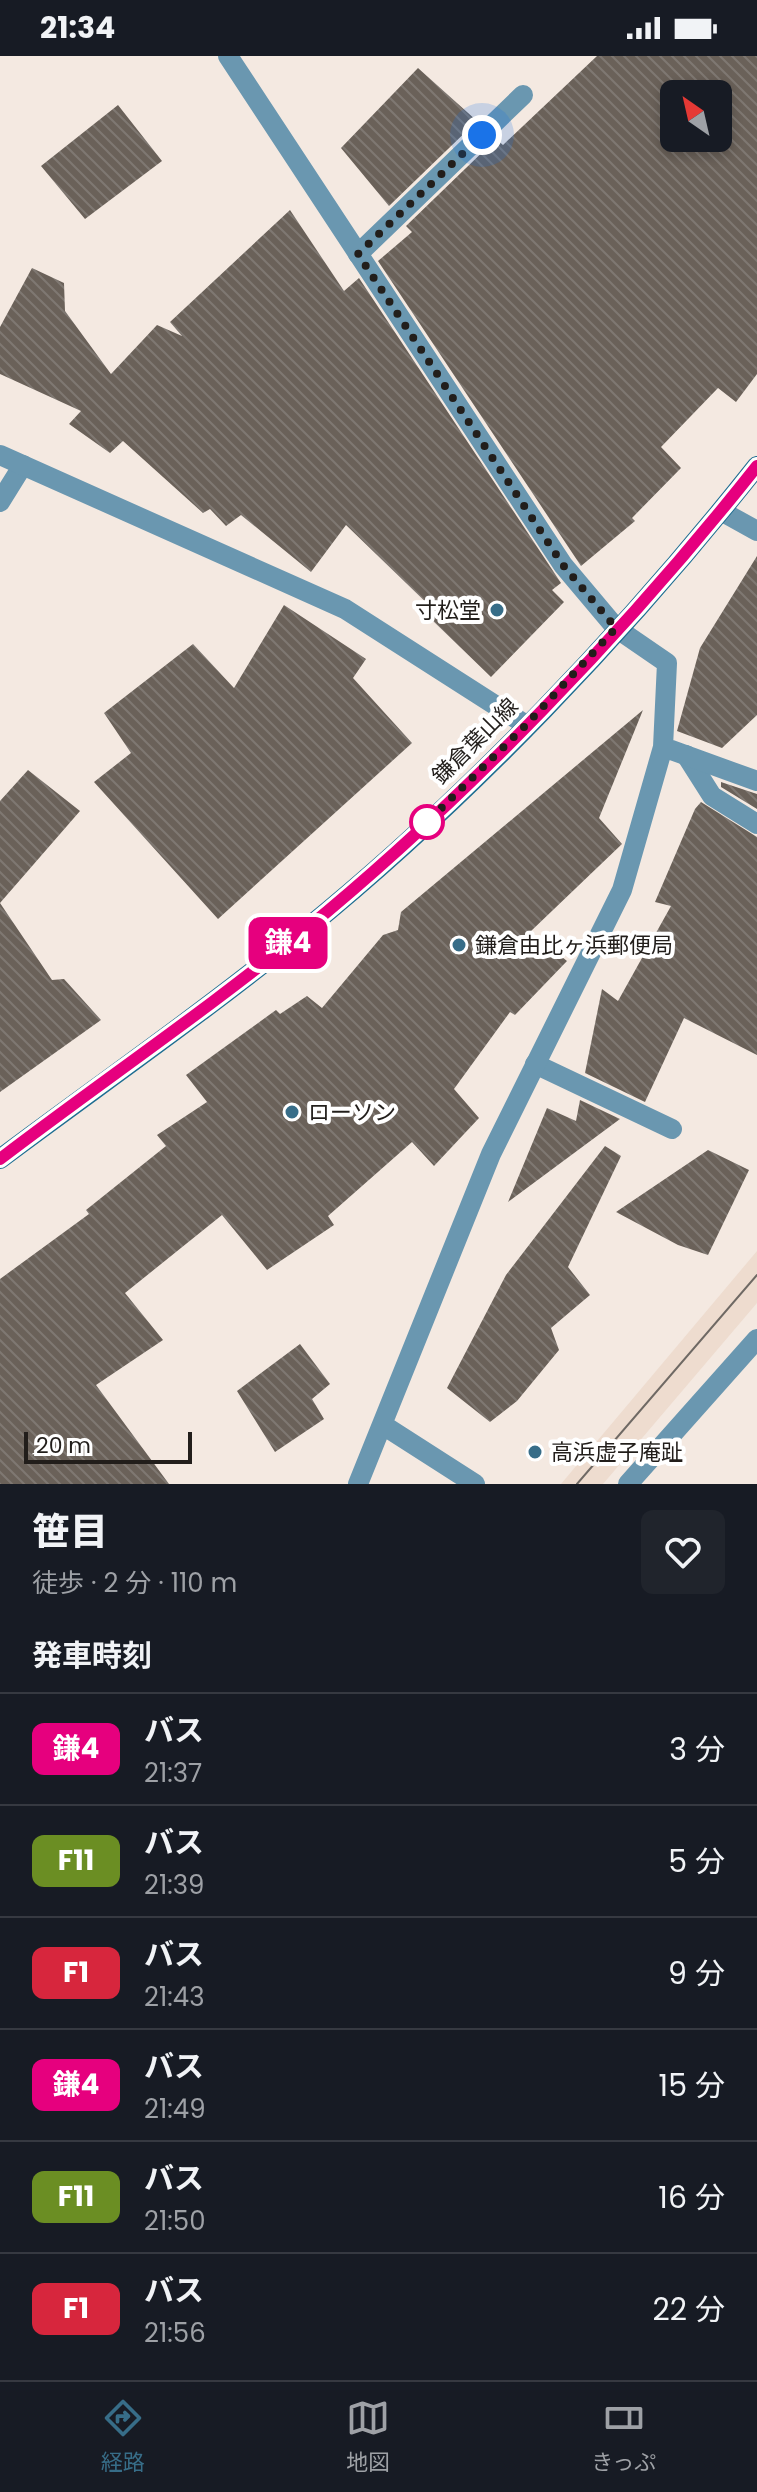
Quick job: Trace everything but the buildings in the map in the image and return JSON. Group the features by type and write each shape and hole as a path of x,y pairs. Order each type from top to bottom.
{"main road":[{"name":"鎌倉葉山線","path":"0,1159 305,930 419,830 526,725 721,511 757,466"}],"street":[{"path":"228,56 563,565 616,628 667,663 663,747 622,890 491,1154 358,1484"},
{"path":"358,254 523,95"},
{"path":"0,455 345,609 526,725"},
{"path":"0,502 23,465"},
{"path":"721,511 757,531"},
{"path":"663,747 757,781"},
{"path":"686,755 712,796 757,824"},
{"path":"535,1064 672,1129"},
{"path":"628,1484 757,1339"},
{"path":"383,1425 475,1484"}],"shaded area":[{"path":"757,1251 757,1303 603,1484 561,1484"}],"tram line":[{"path":"577,1484 757,1275"}],"bus line":[{"name":"鎌4","path":"0,1159 305,930 419,830 592,655 721,511 757,466"}],"place":[{"name":"寸松堂","path":"497,610"},
{"name":"鎌倉由比ヶ浜郵便局","path":"459,945"},
{"name":"ローソン","path":"292,1112"},
{"name":"高浜虚子庵趾","path":"535,1452"}],"route":[{"path":"427,822 419,830 526,725 616,628 563,565 358,254 482,135"}]}
